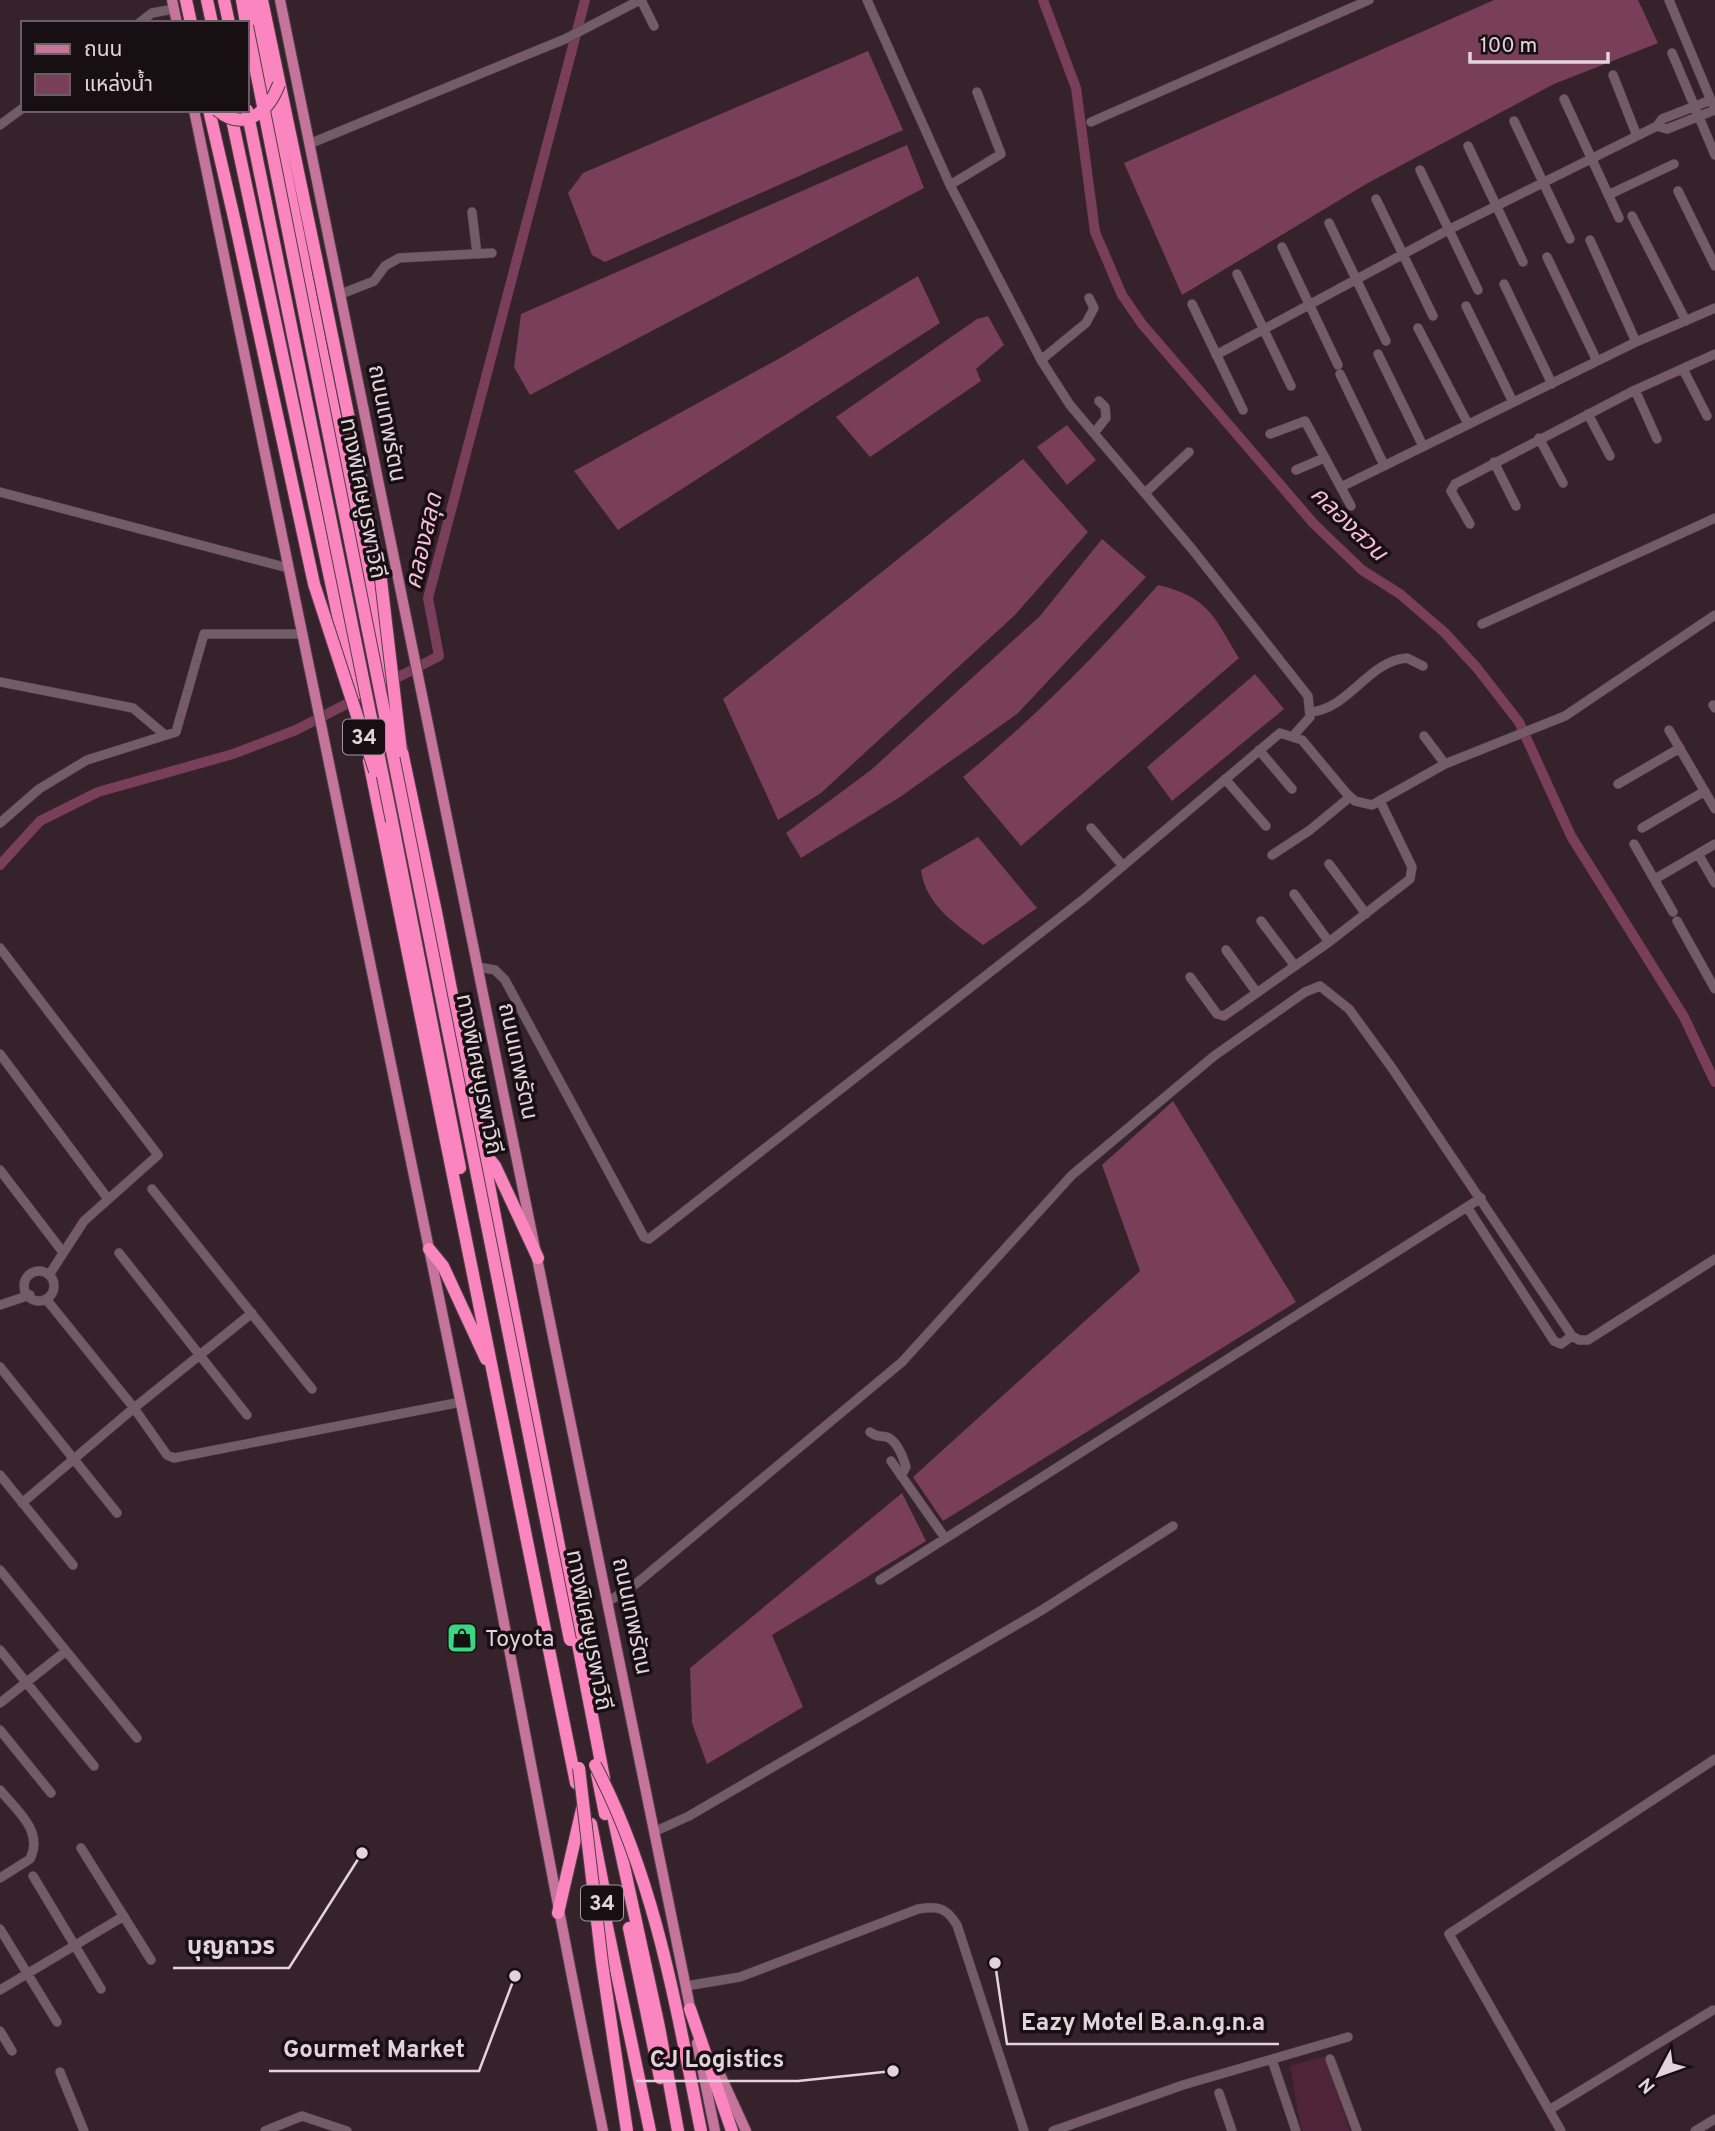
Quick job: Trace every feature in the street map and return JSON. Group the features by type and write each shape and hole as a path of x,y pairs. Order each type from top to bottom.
{"highway":[{"path":"186,0 191,21"},
{"path":"207,0 212,21"},
{"path":"224,0 229,21"},
{"name":"ทางพิเศษบูรพาวิถี","path":"242,0 246,21"},
{"name":"34","path":"251,0 482,1150 601,1762 659,2027 678,2131"},
{"path":"262,0 380,571 408,819"},
{"name":"ทางพิเศษบูรพาวิถี","path":"248,34 408,819 595,1765 671,2131"},
{"path":"221,112 237,121 260,115 272,102 279,84"},
{"path":"209,112 314,584 392,821"},
{"name":"34","path":"230,112 385,837 582,1809 652,2131"},
{"name":"ทางพิเศษบูรพาวิถี","path":"247,112 392,821 652,2131"},
{"path":"482,1150 495,1166 538,1258"},
{"path":"429,1249 443,1266 481,1352 491,1364"},
{"path":"595,1765 619,1811 649,1897 701,2131"},
{"path":"579,1768 601,1963 627,2129"},
{"path":"558,1913 582,1809"},
{"path":"690,2009 732,2131"}],"main road":[{"name":"ถนนเทพรัตน","path":"279,0 656,1830 715,2131"},
{"name":"34","path":"194,112 461,1402 533,1765 558,1913 603,2131"},
{"path":"690,2009 746,2131"}],"street":[{"path":"309,144 565,39 640,0 654,26"},
{"path":"867,0 950,185 1041,360 1070,405 1145,493 1308,696 1310,717 1294,735"},
{"path":"1091,122 1369,0"},
{"path":"1657,126 1667,129 1715,110 1669,0"},
{"path":"142,21 173,4"},
{"path":"1672,53 1715,155"},
{"path":"1613,75 1637,136"},
{"path":"950,185 1001,154 977,92"},
{"path":"1564,99 1619,218"},
{"path":"1216,355 1496,205 1657,126 1662,119 1711,100"},
{"path":"0,125 21,109"},
{"path":"1514,121 1570,239"},
{"path":"1468,146 1523,262"},
{"path":"1608,195 1674,164"},
{"path":"1420,170 1478,290"},
{"path":"1678,191 1715,266"},
{"path":"1376,199 1433,316"},
{"path":"472,212 477,254"},
{"path":"1632,216 1686,321"},
{"path":"1329,223 1386,341"},
{"path":"1590,240 1636,342"},
{"path":"1282,247 1384,465"},
{"path":"341,294 374,281 385,266 399,258 492,253"},
{"path":"1547,257 1597,361"},
{"path":"1237,274 1291,386"},
{"path":"1504,284 1552,384"},
{"path":"1041,360 1086,323 1094,308 1089,299"},
{"path":"1192,304 1243,410"},
{"path":"1466,306 1513,402"},
{"path":"1341,487 1636,342 1715,308"},
{"path":"1418,328 1468,425"},
{"path":"1378,354 1423,446"},
{"path":"1470,524 1451,487 1539,438 1715,354"},
{"path":"1683,369 1707,416"},
{"path":"1635,390 1657,439"},
{"path":"1094,433 1106,418 1105,407 1099,401"},
{"path":"1588,415 1610,456"},
{"path":"1270,434 1305,421 1351,506"},
{"path":"1539,438 1563,483"},
{"path":"1145,493 1189,452"},
{"path":"1296,470 1324,458"},
{"path":"1494,462 1517,506"},
{"path":"0,492 288,568"},
{"path":"1482,624 1715,518"},
{"path":"478,967 495,970 505,980 644,1237 649,1239 1123,866 1280,733 1294,735 1302,740 1350,797 1363,804 1380,801 1445,764 1541,727 1644,665 1715,614"},
{"path":"0,823 39,789 86,760 177,732 204,634 302,634"},
{"path":"1311,712 1335,704 1384,664 1407,657 1423,666"},
{"path":"0,682 133,708 165,735"},
{"path":"1669,730 1715,809"},
{"path":"1424,736 1445,764"},
{"path":"1618,784 1680,748"},
{"path":"1259,750 1292,789"},
{"path":"1225,779 1266,826"},
{"path":"1642,828 1705,791"},
{"path":"1272,855 1350,797"},
{"path":"1190,977 1220,1016 1329,942 1410,879 1413,871 1380,801"},
{"path":"1091,828 1123,866"},
{"path":"1634,844 1715,989"},
{"path":"1655,879 1715,844"},
{"path":"1698,853 1715,883"},
{"path":"1329,864 1366,914"},
{"path":"1294,894 1329,942"},
{"path":"1261,921 1295,966"},
{"path":"0,948 157,1150 156,1159 84,1221 62,1251 49,1275"},
{"path":"1226,950 1256,993"},
{"path":"609,1601 637,1583 902,1362 1072,1175 1214,1056 1305,992 1321,986 1349,1009 1481,1198 1572,1336 1579,1340 1588,1340 1715,1259"},
{"path":"0,1054 108,1199"},
{"path":"0,1170 62,1251"},
{"path":"152,1189 312,1389"},
{"path":"880,1580 1481,1198"},
{"path":"1467,1207 1554,1341 1561,1344 1572,1336"},
{"path":"119,1253 247,1415"},
{"path":"40,1271 49,1275 54,1288 46,1299 37,1301 30,1295 24,1287 30,1274 40,1271"},
{"path":"2,1301 30,1295"},
{"path":"46,1299 134,1408 167,1455 174,1458 461,1402"},
{"path":"22,1503 252,1313"},
{"path":"0,1367 117,1513"},
{"path":"870,1432 876,1437 887,1437 897,1446 906,1467 901,1476"},
{"path":"891,1461 945,1538"},
{"path":"0,1475 73,1565"},
{"path":"656,1830 690,1816 1015,1627 1173,1526"},
{"path":"0,1570 137,1738"},
{"path":"0,1650 94,1766"},
{"path":"0,1703 66,1651"},
{"path":"0,1730 51,1793"},
{"path":"1561,2131 1449,1934 1715,1759"},
{"path":"0,1790 33,1831 36,1842 30,1859 0,1878"},
{"path":"81,1848 151,1959"},
{"path":"33,1876 101,1989"},
{"path":"685,1986 740,1977 918,1909 937,1906 948,1911 957,1925 1024,2131"},
{"path":"0,1990 124,1916"},
{"path":"0,1929 57,2022"},
{"path":"1549,2110 1713,2010"},
{"path":"0,2031 12,2051"},
{"path":"1053,2131 1183,2085 1348,2037"},
{"path":"1330,2059 1357,2131"},
{"path":"1272,2060 1293,2130"},
{"path":"60,2072 84,2131"},
{"path":"1219,2093 1232,2131"},
{"path":"265,2131 302,2116 348,2131"},
{"path":"1695,2131 1715,2119"}],"shaded area":[{"path":"1325,2056 1350,2131 1302,2131 1290,2066"}],"water":[{"path":"1494,0 1638,0 1658,43 1554,84 1366,184 1182,295 1124,163"},
{"path":"868,51 903,130 605,262 592,255 568,193 583,173"},
{"path":"907,145 924,188 530,395 514,367 521,314"},
{"path":"918,276 940,323 618,530 574,471 782,357"},
{"path":"988,316 1004,345 976,369 981,381 870,457 836,417 977,319"},
{"path":"1067,425 1096,460 1067,485 1037,447"},
{"path":"1023,459 1088,532 1015,615 821,793 778,820 723,699"},
{"path":"1102,539 1146,577 1017,714 900,797 801,858 786,833 871,770 1040,616"},
{"path":"1158,585 1189,596 1208,611 1239,658 1021,846 963,777 1064,685"},
{"path":"1255,674 1284,709 1172,801 1147,767"},
{"path":"978,837 1037,908 983,945 953,922 936,904 924,883 921,870"},
{"path":"1173,1101 1296,1302 943,1521 913,1477 1140,1271 1102,1165"},
{"path":"902,1493 926,1541 772,1635 803,1707 707,1764 692,1723 690,1668"}],"waterway":[{"name":"คลองสลุด","path":"387,683 439,656 428,598 585,0"},
{"name":"คลองสวน","path":"1043,0 1076,88 1095,232 1122,295 1142,324 1314,524 1362,570 1400,594 1444,632 1477,668 1519,722 1571,836 1684,1017 1715,1082"},
{"name":"คลองสลุด","path":"0,865 40,821 98,792 233,754 296,730 358,698"}],"place":[{"name":"Toyota","path":"462,1638"},
{"name":"บุญถาวร","path":"362,1853"},
{"name":"Eazy Motel B.a.n.g.n.a","path":"995,1963"},
{"name":"Gourmet Market","path":"515,1976"},
{"name":"CJ Logistics","path":"893,2071"}]}
